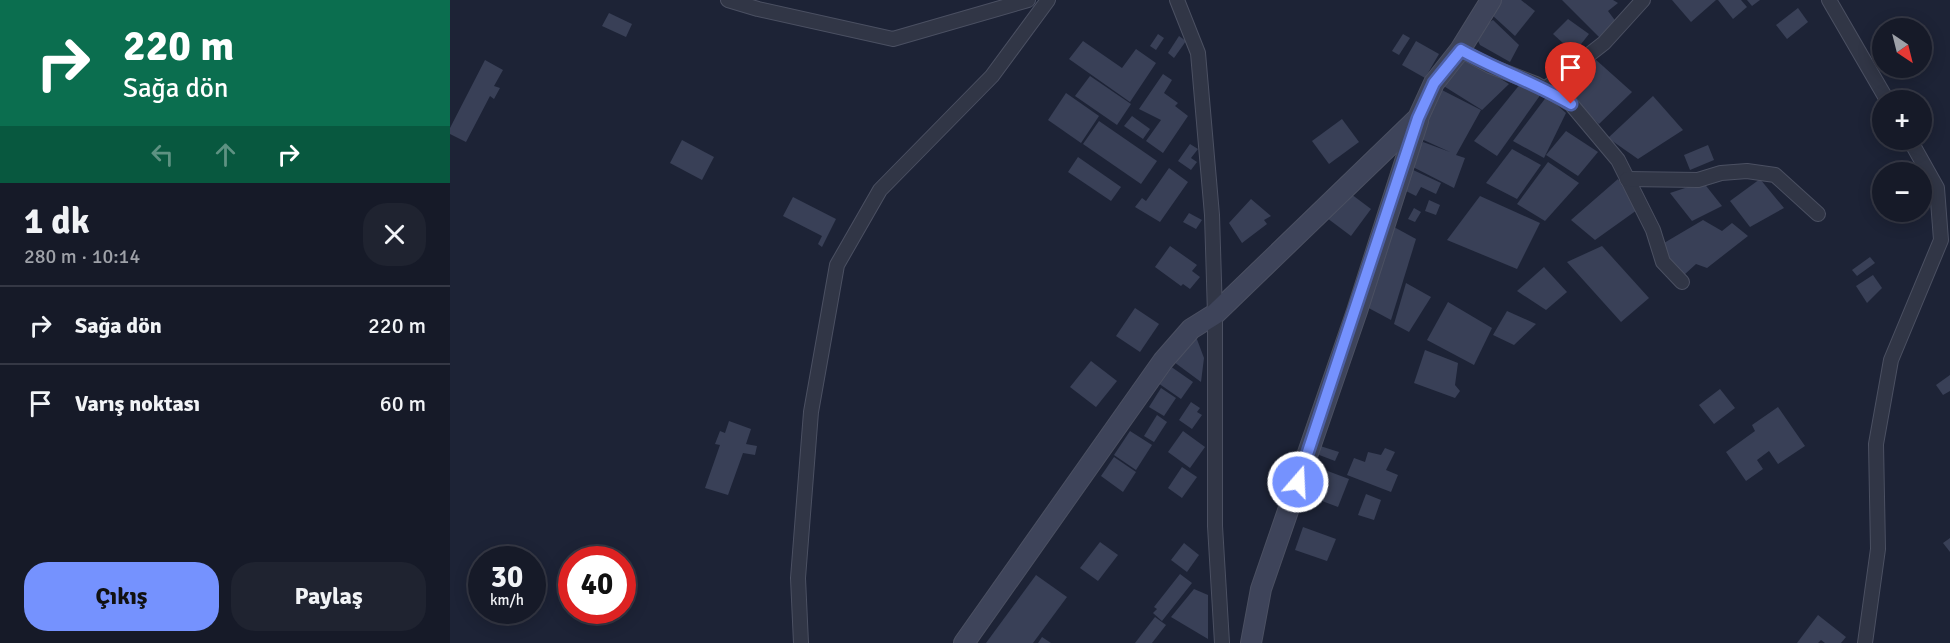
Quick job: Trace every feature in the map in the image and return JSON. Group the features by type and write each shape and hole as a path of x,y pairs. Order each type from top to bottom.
{"street":[{"path":"728,0 893,39 1028,0"},
{"path":"801,643 798,578 811,412 837,265 880,190 992,76 1048,0"},
{"path":"1176,0 1198,53 1212,215 1215,314 1215,526 1222,643"},
{"path":"1251,643 1261,589 1356,311 1418,118 1434,83 1461,50 1491,0"},
{"path":"1545,89 1604,43 1644,0"},
{"path":"1829,0 1881,90"},
{"path":"1461,50 1490,66 1545,89 1571,104 1618,160 1653,230 1663,262 1682,282"},
{"path":"964,643 1163,361 1191,329 1215,314 1418,118"},
{"path":"1865,643 1878,549 1876,444 1891,360 1941,240 1937,188 1916,150"},
{"path":"1627,179 1698,180 1721,173 1747,171 1775,175 1818,214"}],"building":[{"path":"1502,0 1521,0 1535,11 1515,36 1492,15"},
{"path":"1562,0 1613,0 1618,3 1608,11 1617,23 1600,38"},
{"path":"1672,0 1716,0 1691,22"},
{"path":"1718,0 1741,0 1747,7 1733,19"},
{"path":"1747,0 1760,0 1752,6"},
{"path":"1798,8 1808,22 1787,39 1776,25"},
{"path":"609,13 632,24 626,37 602,26"},
{"path":"1568,19 1589,34 1574,53 1553,34"},
{"path":"1493,20 1519,45 1510,62 1480,45 1476,37 1481,27"},
{"path":"1158,34 1164,38 1156,50 1150,46"},
{"path":"1403,34 1410,38 1399,55 1392,51"},
{"path":"1179,36 1186,41 1174,58 1168,53"},
{"path":"1083,41 1122,68 1136,49 1156,63 1130,102 1069,59"},
{"path":"1416,41 1439,54 1425,78 1402,65"},
{"path":"1462,55 1509,84 1482,110 1442,85"},
{"path":"1595,59 1632,92 1599,124 1556,85"},
{"path":"485,60 503,70 494,86 500,88 494,99 490,96 466,142 450,134 450,128"},
{"path":"1163,74 1172,80 1164,93 1178,103 1175,106 1188,116 1163,153 1146,141 1161,120 1139,109"},
{"path":"1090,76 1131,104 1117,125 1075,96"},
{"path":"1521,83 1541,94 1497,156 1474,141"},
{"path":"1440,89 1481,110 1456,155 1465,158 1454,188 1409,165 1423,142 1450,152 1417,137"},
{"path":"1066,93 1099,116 1081,143 1048,120"},
{"path":"1547,96 1566,113 1544,158 1513,141"},
{"path":"1653,96 1683,130 1638,159 1608,138"},
{"path":"1132,116 1150,129 1143,139 1124,126"},
{"path":"1342,119 1359,142 1329,164 1312,141"},
{"path":"1099,121 1157,161 1141,184 1083,144"},
{"path":"1566,131 1598,152 1578,176 1546,155"},
{"path":"682,140 714,157 702,180 670,163"},
{"path":"1190,144 1198,149 1191,158 1197,162 1191,170 1178,161"},
{"path":"1708,145 1714,160 1690,170 1684,155"},
{"path":"1512,149 1541,165 1517,199 1486,183"},
{"path":"1078,157 1121,187 1111,201 1068,172"},
{"path":"1548,162 1579,183 1545,221 1517,204"},
{"path":"1169,168 1188,182 1160,222 1135,207 1142,198 1146,201"},
{"path":"1411,169 1441,183 1436,194 1421,187 1416,196 1402,189"},
{"path":"1618,179 1637,210 1595,240 1571,220"},
{"path":"1760,179 1784,208 1750,227 1730,201"},
{"path":"1703,182 1722,206 1692,221 1670,193"},
{"path":"1347,191 1371,209 1351,236 1327,218"},
{"path":"1480,196 1540,223 1517,269 1447,240"},
{"path":"793,197 836,219 822,247 818,244 822,236 783,216"},
{"path":"1251,199 1271,216 1264,220 1267,224 1242,243 1229,223"},
{"path":"1429,200 1440,205 1436,215 1425,211"},
{"path":"1414,208 1421,212 1415,222 1408,219"},
{"path":"1189,213 1202,220 1196,229 1183,222"},
{"path":"1703,220 1722,231 1732,223 1748,236 1707,268 1696,264 1684,275 1668,262 1664,243"},
{"path":"1394,227 1416,239 1391,320 1363,305"},
{"path":"1170,246 1197,265 1192,271 1200,277 1190,289 1183,284 1181,286 1155,267"},
{"path":"1602,246 1649,298 1621,322 1567,262"},
{"path":"1870,257 1875,263 1857,276 1852,270"},
{"path":"1544,267 1567,292 1546,310 1517,291"},
{"path":"1873,275 1882,288 1867,303 1856,286"},
{"path":"1406,283 1431,297 1409,332 1394,324"},
{"path":"1448,302 1492,328 1474,365 1427,340"},
{"path":"1135,308 1159,324 1140,352 1116,336"},
{"path":"1507,311 1536,324 1514,345 1493,335"},
{"path":"1195,334 1204,358 1201,382 1174,362"},
{"path":"1425,350 1458,363 1455,385 1460,391 1455,398 1414,383"},
{"path":"1091,361 1117,381 1096,407 1070,387"},
{"path":"1170,366 1193,382 1181,399 1158,383"},
{"path":"1950,375 1950,391 1943,395 1936,385"},
{"path":"1161,388 1176,398 1164,416 1149,407"},
{"path":"1720,389 1735,408 1714,424 1699,405"},
{"path":"1191,402 1200,408 1197,412 1202,415 1192,429 1179,420"},
{"path":"1778,407 1805,446 1778,464 1769,451 1757,460 1763,469 1746,481 1726,452 1755,431 1752,425"},
{"path":"1157,415 1167,422 1154,442 1144,436"},
{"path":"729,421 751,429 746,444 757,446 755,455 743,453 728,495 705,488 720,445 715,444 720,431 725,433"},
{"path":"1130,431 1152,445 1136,470 1114,455"},
{"path":"1183,431 1205,447 1190,468 1168,452"},
{"path":"1317,445 1339,452 1335,461 1314,453"},
{"path":"1385,448 1395,452 1386,470 1398,475 1391,492 1347,475 1354,458 1365,462 1368,452 1381,455"},
{"path":"1114,457 1136,472 1123,492 1101,476"},
{"path":"1182,467 1197,477 1182,498 1168,488"},
{"path":"1317,467 1349,479 1338,507 1306,495"},
{"path":"1366,494 1381,500 1374,520 1358,515"},
{"path":"1303,527 1336,539 1327,561 1295,550"},
{"path":"1950,538 1950,552 1943,543"},
{"path":"1100,542 1118,555 1098,581 1080,568"},
{"path":"1184,543 1199,555 1187,572 1171,560"},
{"path":"1180,574 1192,583 1162,621 1153,613 1157,609 1154,607"},
{"path":"1036,575 1067,597 1033,643 986,643"},
{"path":"1194,589 1208,595 1208,639 1171,617"},
{"path":"1818,615 1846,637 1841,643 1825,643 1821,640 1818,643 1797,643"},
{"path":"1155,617 1166,625 1152,643 1135,643"},
{"path":"1042,637 1051,643 1038,643"}],"route":[{"path":"1298,482 1418,118 1434,83 1461,50 1490,66 1536,84 1571,104"}]}
